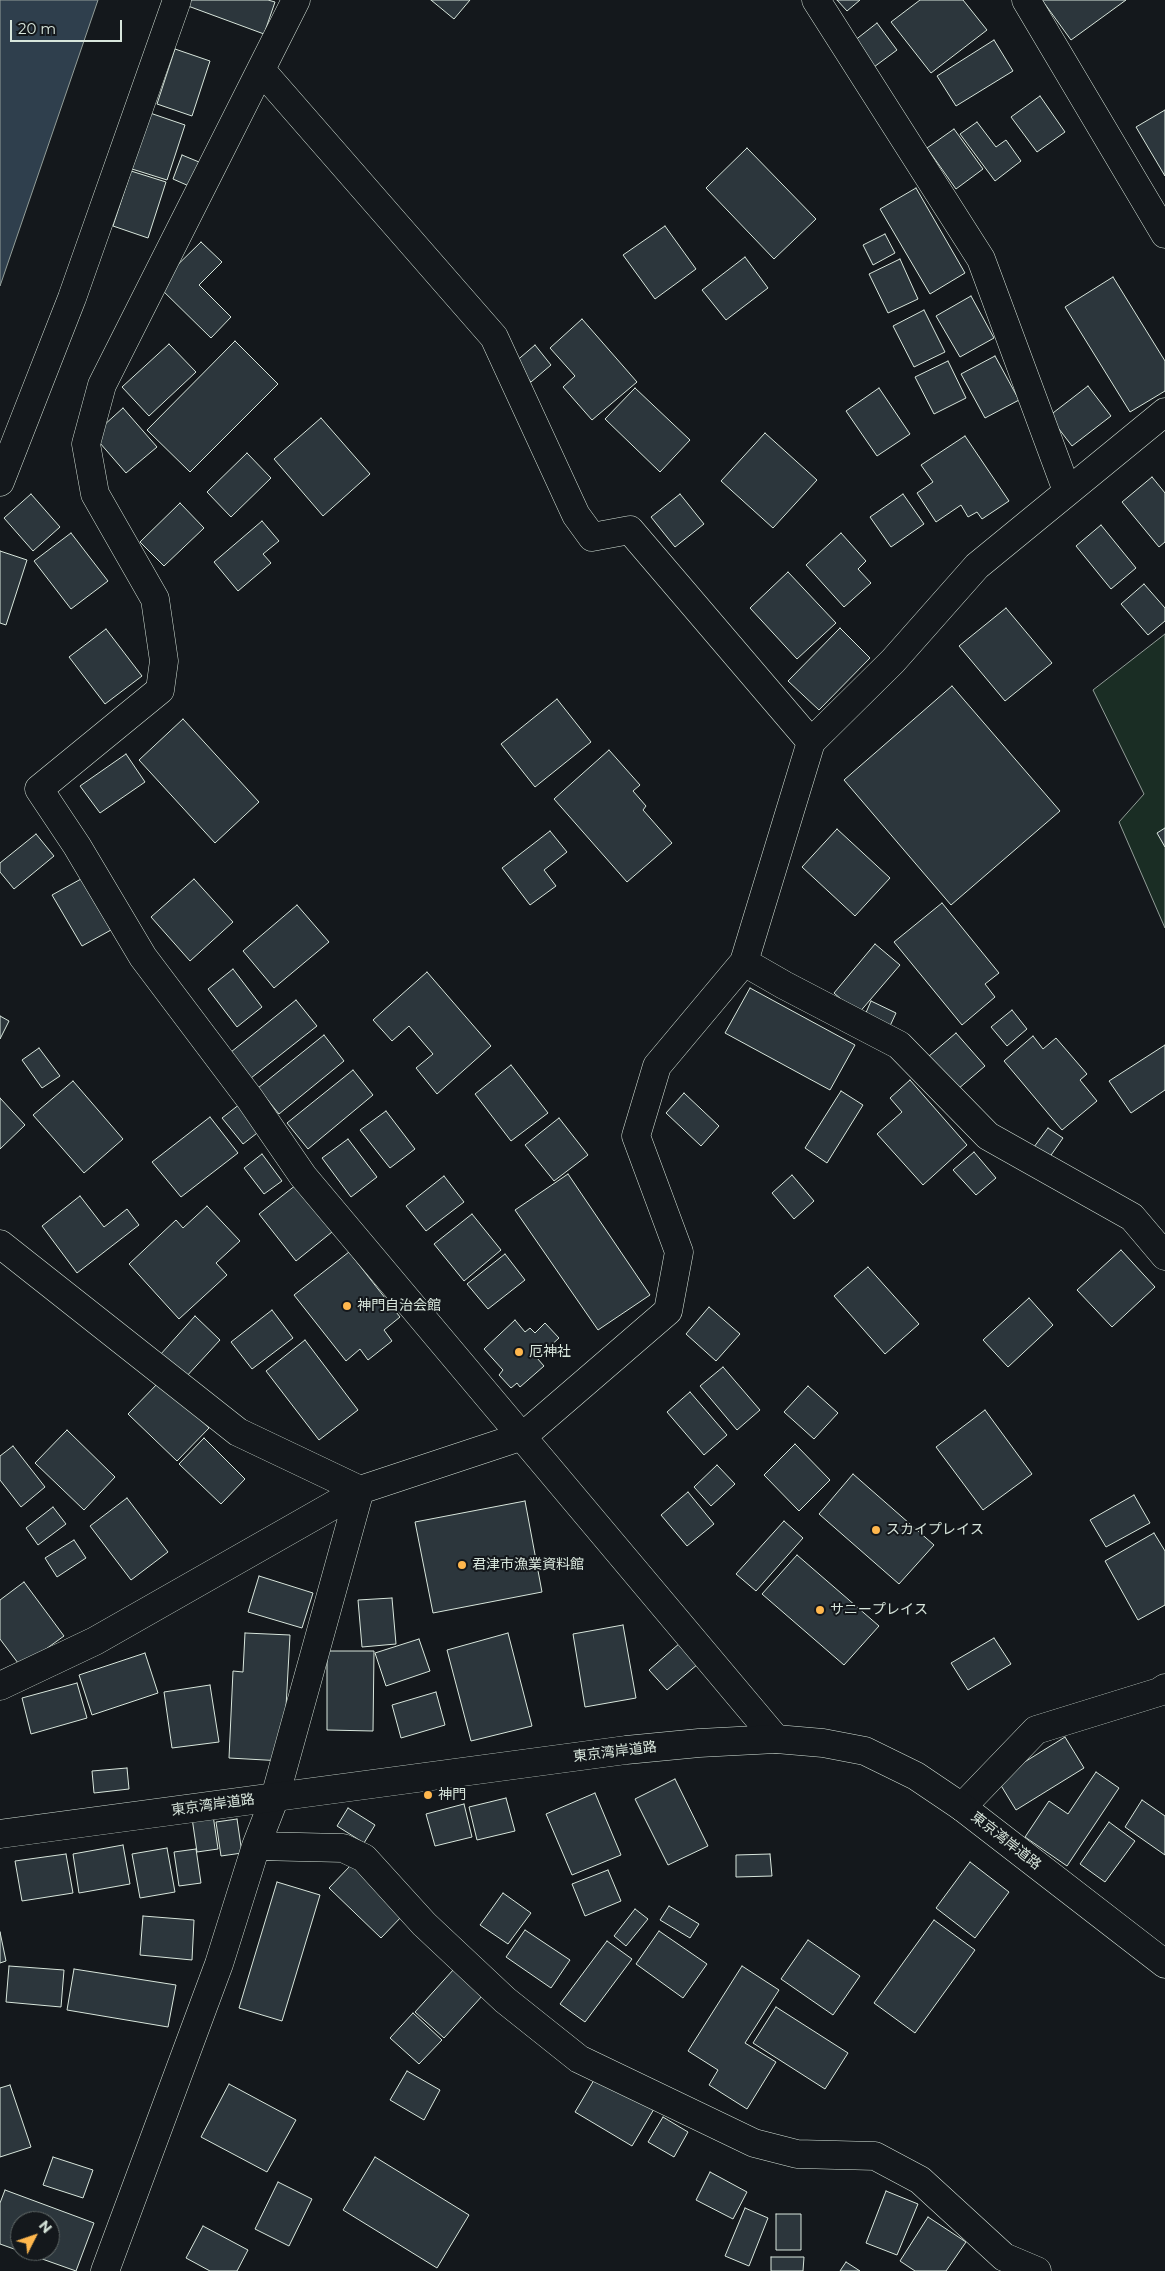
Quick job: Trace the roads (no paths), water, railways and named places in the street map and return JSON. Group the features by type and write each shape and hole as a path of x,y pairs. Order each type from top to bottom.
{"main road":[{"path":"0,482 72,298 177,0"},
{"path":"296,0 262,71 140,306 102,385 86,444 95,494 155,599 164,661 160,690 40,790 77,846 144,957 250,1099 303,1176 776,1739"},
{"path":"816,0 981,259 1067,492"},
{"path":"1026,0 1165,234"},
{"path":"262,71 494,337 576,515 592,537 630,530 811,742"},
{"path":"0,1686 95,1641 360,1490 523,1436 668,1311 679,1252 636,1136 657,1066 744,962 811,742 893,660 977,566 1165,412"},
{"path":"744,962 899,1045 918,1067 988,1136 1132,1217 1165,1256"},
{"path":"0,1244 238,1432 360,1490"},
{"path":"105,2271 219,1964 256,1846 275,1797 360,1490"},
{"path":"962,1807 1036,1730 1159,1692 1165,1688"},
{"name":"東京湾岸道路","path":"0,1834 626,1750 699,1743 776,1739 823,1743 865,1751 916,1776 962,1807 1165,1964"},
{"path":"256,1846 343,1848 364,1858 424,1924 491,1988 578,2059 754,2143 798,2154 875,2156 920,2180 1004,2257 1038,2271"}],"water":[{"path":"0,0 98,0 0,286"}],"place":[{"name":"神門自治会館","path":"347,1306"},
{"name":"厄神社","path":"519,1352"},
{"name":"スカイプレイス","path":"876,1530"},
{"name":"君津市漁業資料館","path":"462,1565"},
{"name":"サニープレイス","path":"820,1610"},
{"name":"神門","path":"428,1795"}]}
